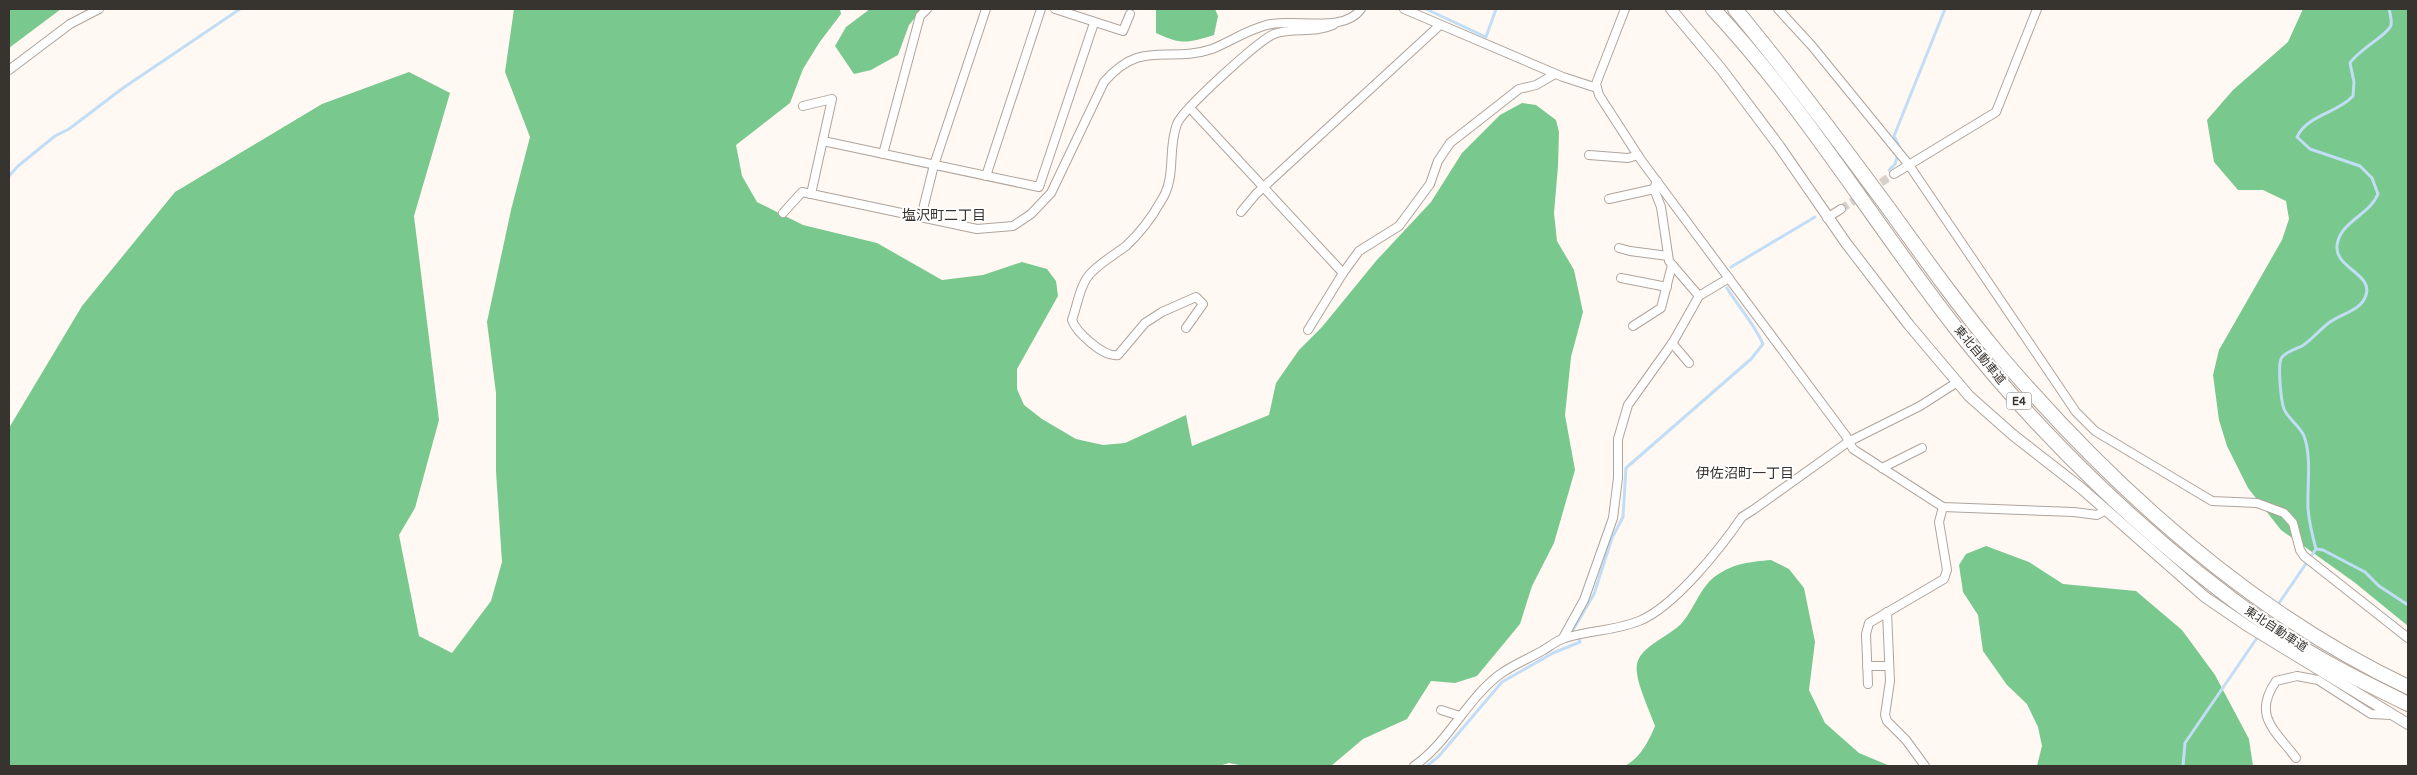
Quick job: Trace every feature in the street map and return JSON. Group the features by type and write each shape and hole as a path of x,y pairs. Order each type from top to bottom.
{"highway":[{"name":"東北自動車道","path":"1713,9 1792,103 1957,329 2023,406 2088,474 2182,560 2271,628 2351,676 2408,704"},
{"name":"東北自動車道","path":"1736,9 1802,93 1980,330 2098,462 2155,514 2239,585 2314,636 2408,687"}],"street":[{"path":"9,70 70,24 99,9"},
{"path":"883,154 920,16 927,9"},
{"path":"921,217 934,165 986,9"},
{"path":"986,176 1041,9"},
{"path":"1054,9 1123,31 1130,14"},
{"path":"783,213 802,192 977,229 1013,226 1022,222 1051,193 1104,82 1112,72 1146,54 1191,53 1210,49 1246,32 1272,24 1304,22 1337,23 1347,21 1361,9"},
{"path":"1404,9 1555,74 1597,88"},
{"path":"1625,9 1599,76 1597,88 1606,108 1638,155 1655,185 1728,278 1846,436 1853,449 1943,507 2074,512 2096,515 2106,510"},
{"path":"1671,9 1722,70 1779,146 1827,218 1956,383 2013,434 2106,510 2205,597 2249,627 2408,724"},
{"path":"1778,9 1812,46 1909,165 2076,412 2095,431 2212,501 2257,502 2284,513 2293,523 2300,550 2304,556 2408,638"},
{"path":"1894,174 1996,112 2037,9"},
{"path":"823,141 1039,187 1094,23"},
{"path":"1186,328 1203,304 1196,297 1170,308 1145,323 1118,355 1113,356 1101,351 1072,320 1086,280 1127,244 1162,201 1171,175 1174,132 1178,121 1242,58 1268,37 1276,33 1323,30 1337,23"},
{"path":"1241,212 1263,188 1440,25"},
{"path":"1308,330 1343,273 1360,251 1399,226 1430,184 1438,160 1450,143 1519,89 1536,85 1555,74"},
{"path":"803,106 832,99 811,194"},
{"path":"1190,108 1343,273"},
{"path":"1589,155 1628,158 1638,155"},
{"path":"1610,199 1655,185"},
{"path":"1655,185 1661,207 1668,256 1672,265 1699,296"},
{"path":"1827,218 1841,209"},
{"path":"1618,248 1668,256"},
{"path":"1633,326 1661,308 1672,265"},
{"path":"1621,278 1667,288"},
{"path":"1563,638 1584,600 1613,518 1618,478 1618,439 1628,405 1672,343 1699,296 1728,278"},
{"path":"1672,343 1689,363"},
{"path":"1414,766 1435,748 1488,684 1500,674 1563,638 1623,626 1640,621 1651,614 1671,599 1689,581 1742,518 1848,442 1920,406 1956,383"},
{"path":"1882,468 1922,448"},
{"path":"1868,684 1866,634 1869,623 1944,579 1948,570 1939,522 1943,507"},
{"path":"1886,612 1890,681 1885,715 1887,721 1906,740 1926,766"},
{"path":"1867,666 1889,666"},
{"path":"2296,758 2266,718 2265,701 2276,681 2297,676 2318,680 2371,714 2391,715"},
{"path":"1442,710 1460,716"}],"green space":[{"path":"9,9 61,9 9,48"},
{"path":"514,9 840,9 841,14 819,43 803,69 790,103 736,145 742,176 757,202 803,225 877,243 942,280 983,275 1022,262 1047,269 1056,281 1058,296 1017,369 1017,389 1024,405 1042,419 1076,439 1103,445 1125,443 1186,415 1192,446 1269,415 1276,383 1299,350 1322,327 1376,261 1431,202 1462,153 1500,115 1522,103 1536,105 1556,120 1559,132 1554,213 1557,241 1574,270 1583,312 1571,357 1565,415 1575,470 1554,543 1532,586 1520,624 1477,676 1455,683 1431,681 1407,719 1363,739 1331,766 1244,766 1229,763 1219,766 9,766 9,428 82,306 175,192 322,104 409,72 450,93 414,216 439,420 415,508 399,535 419,636 452,653 491,601 502,562 496,471 496,393 487,322 511,210 530,137 505,72"},
{"path":"870,9 922,9 909,25 898,55 871,70 854,74 835,46 846,27"},
{"path":"1156,9 1215,9 1218,16 1214,35 1191,41 1178,41 1156,33"},
{"path":"2303,9 2408,9 2408,626 2354,582 2281,530 2248,488 2227,446 2219,420 2213,375 2219,350 2282,240 2289,219 2286,201 2263,190 2238,190 2214,162 2207,120 2233,90 2288,42"},
{"path":"1986,546 2029,562 2063,584 2136,591 2182,630 2215,675 2249,739 2253,766 2037,766 2042,746 2038,727 2027,704 2007,685 1983,651 1978,615 1963,592 1959,565 1966,554"},
{"path":"1771,560 1789,569 1804,588 1815,642 1809,690 1825,723 1859,753 1890,766 1624,766 1639,755 1647,744 1655,726 1638,678 1637,664 1643,652 1681,624 1711,579 1736,566 1749,562"}],"waterway":[{"path":"9,176 18,166 55,136 69,129 123,88 240,9"},
{"path":"1426,9 1486,37 1496,9"},
{"path":"1889,170 1895,164 1900,148 1894,136 1945,9"},
{"path":"2277,606 2316,549 2308,508 2308,453 2302,432 2284,409 2280,382 2281,361 2282,357 2286,354 2302,346 2330,322 2356,308 2364,300 2367,288 2359,276 2342,260 2338,254 2337,246 2343,231 2368,208 2378,194 2372,178 2360,166 2310,149 2297,137 2308,124 2347,102 2353,96 2354,82 2350,63 2389,29 2391,25 2389,9"},
{"path":"1731,267 1815,217"},
{"path":"1573,630 1594,594 1612,538 1623,517 1626,468 1751,359 1763,344 1727,288"},
{"path":"2316,549 2323,550 2365,572 2379,586 2408,605"},
{"path":"2183,766 2185,743 2259,635"},
{"path":"1427,766 1439,756 1502,682 1553,653 1580,642 1579,639"}],"tunnel":[{"path":"1841,209 1894,174"}],"district":[{"name":"塩沢町二丁目","path":"944,215"},
{"name":"伊佐沼町一丁目","path":"1745,473"}]}
